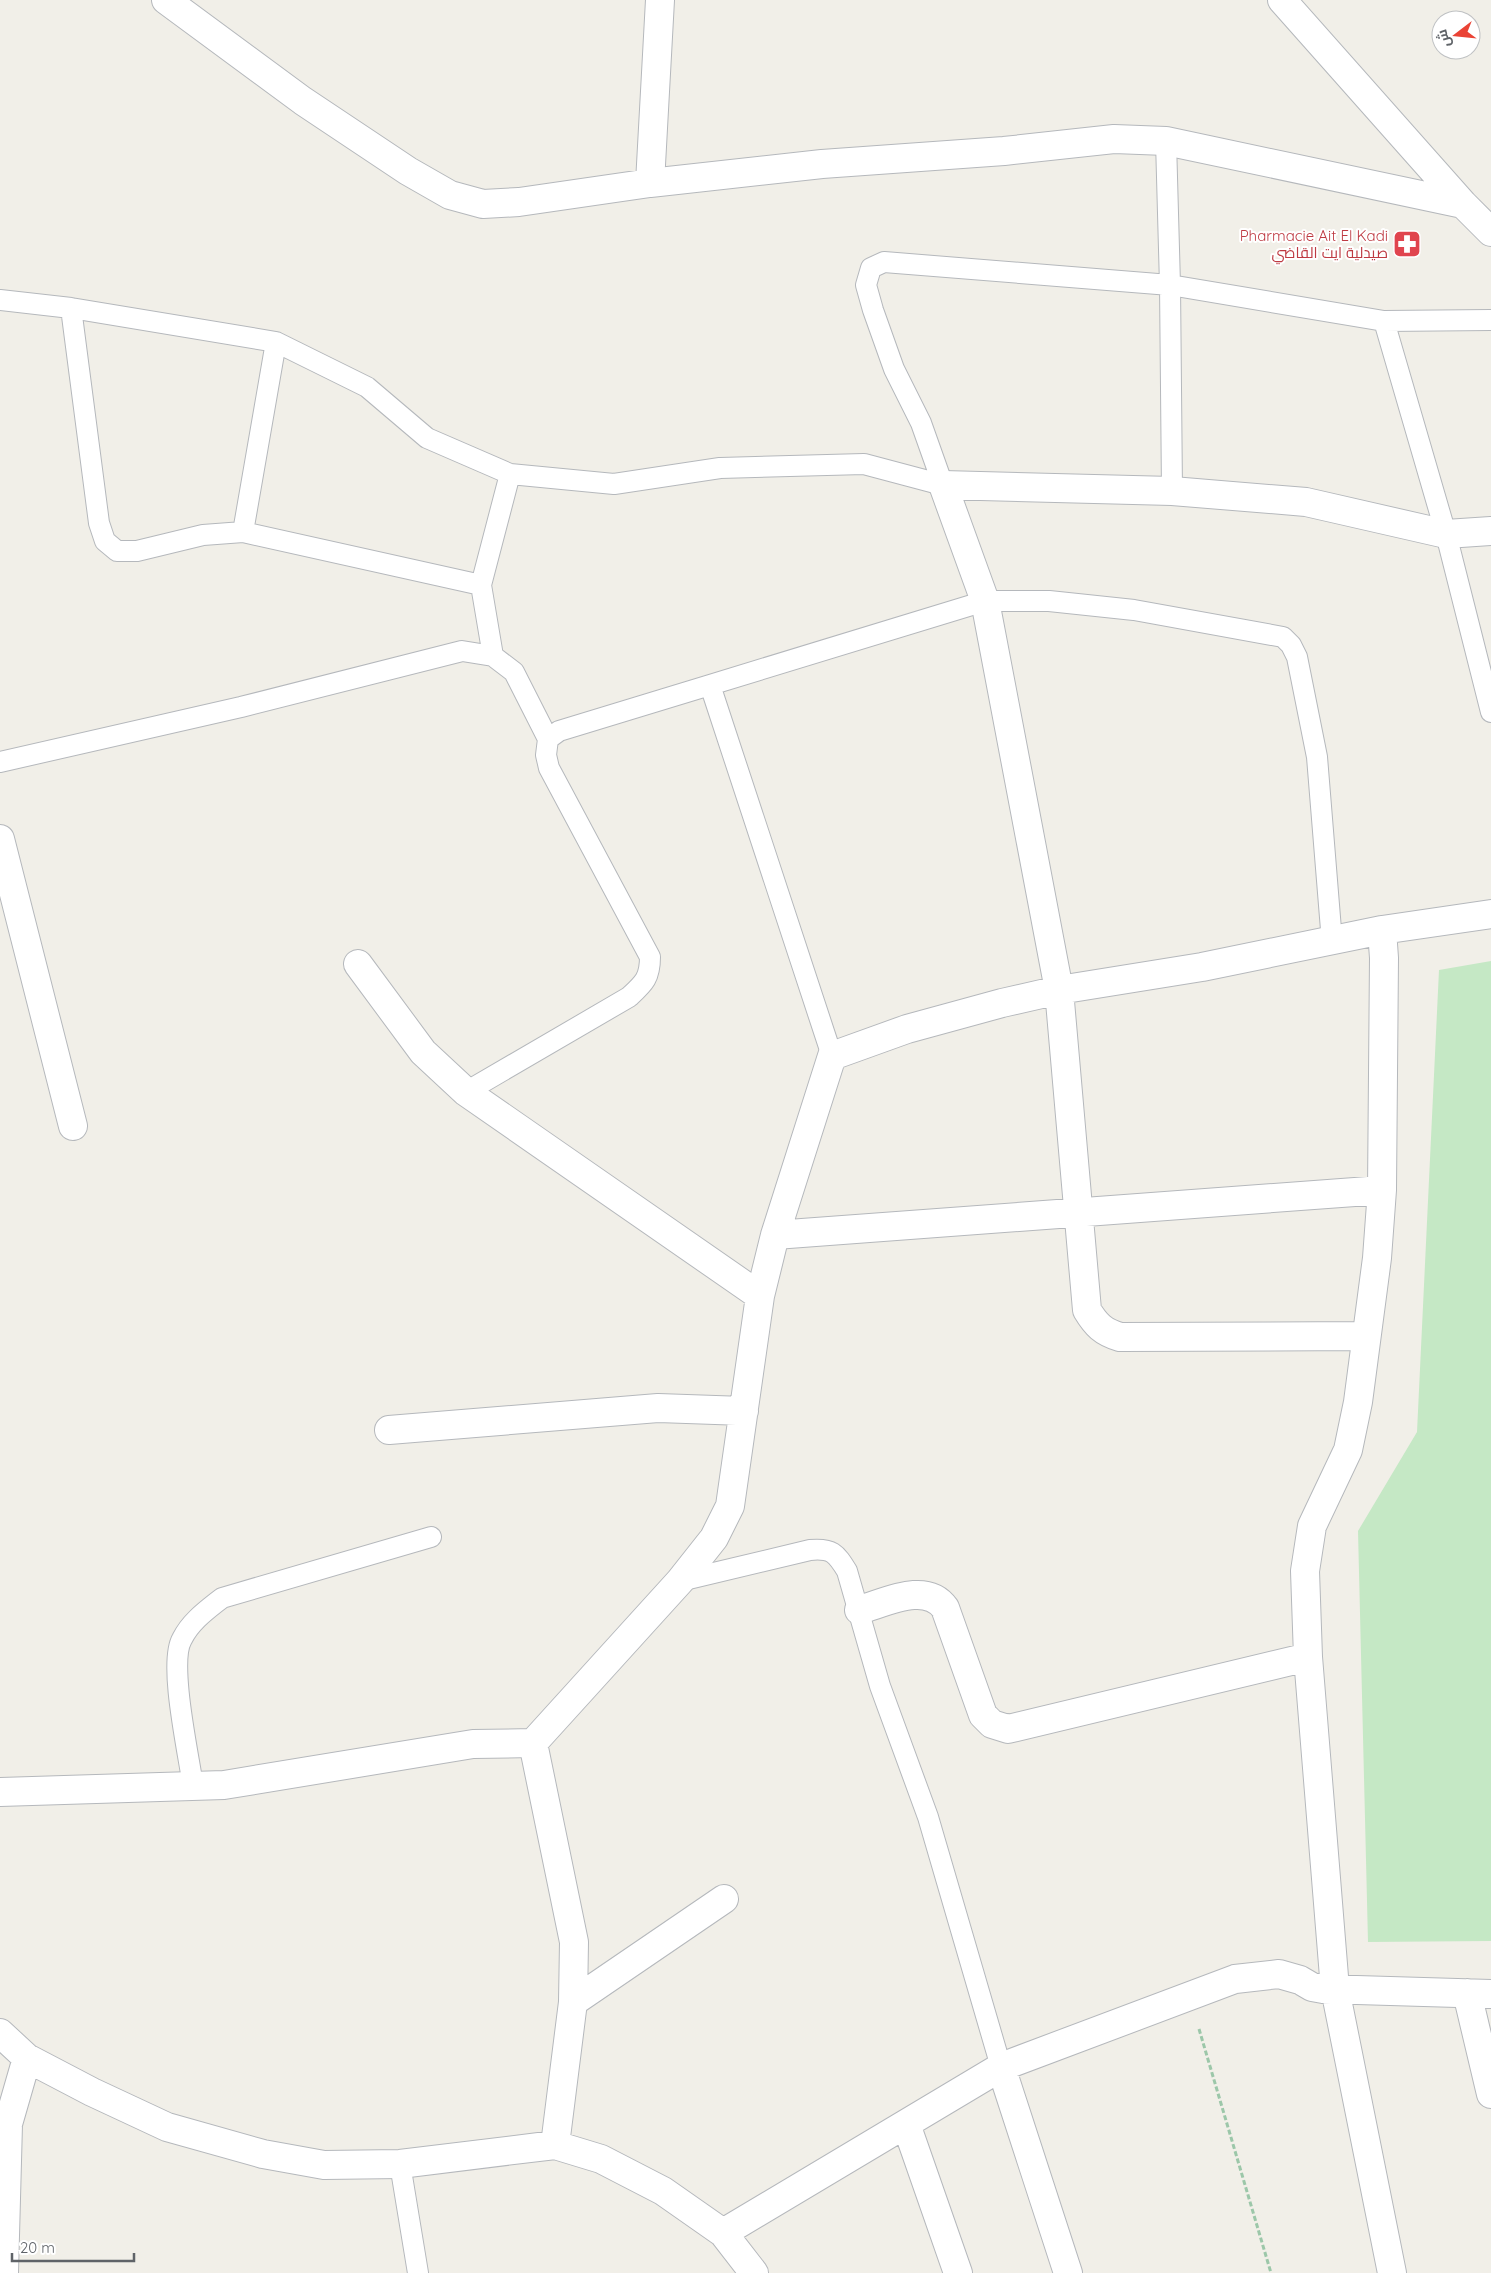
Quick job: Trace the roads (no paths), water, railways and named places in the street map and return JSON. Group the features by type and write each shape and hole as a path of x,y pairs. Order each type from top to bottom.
{"street":[{"path":"166,0 303,101 408,171 450,195 483,204 519,202 650,183 822,164 1004,151 1114,139 1166,141 1462,204"},
{"path":"650,183 660,0"},
{"path":"1282,0 1462,204 1491,232"},
{"path":"1366,1336 1120,1337 1106,1333 1094,1322 1087,1310 1059,990 985,601 943,485 1172,490 1306,502 1446,534 1491,531"},
{"path":"0,839 4,876 73,1126"},
{"path":"0,1792 224,1785 473,1744 533,1743 680,1581 714,1538 730,1506 760,1296 775,1235 832,1056 907,1029 1002,1003 1059,990 1202,967 1332,942 1382,930 1491,914"},
{"path":"1382,930 1384,958 1382,1190 1377,1258 1358,1402 1348,1450 1312,1526 1305,1571 1308,1657 1335,1989 1392,2273"},
{"path":"358,964 423,1052 466,1092 760,1296"},
{"path":"775,1235 1382,1190"},
{"path":"389,1430 658,1408 744,1411"},
{"path":"859,1610 914,1594 939,1599 945,1608 983,1715 992,1724 1008,1729 1308,1657"},
{"path":"533,1743 574,1942 573,2002 555,2144"},
{"path":"573,2002 724,1899"},
{"path":"723,2233 1001,2067 1235,1979 1279,1974 1300,1980 1312,1987 1479,1994 1491,2094"},
{"path":"0,2033 28,2058 92,2092 167,2126 263,2154 324,2166 400,2164 555,2144 601,2160 663,2191 723,2233 754,2273"},
{"path":"4,2273 4,2124 28,2058"},
{"path":"1001,2067 1068,2273"},
{"path":"906,2124 958,2273"}],"lane":[{"path":"1166,141 1170,285 1172,490"},
{"path":"943,485 921,423 894,369 872,310 866,285 871,268 884,262 1170,285 1384,321 1491,320"},
{"path":"0,300 71,308 276,342 367,387 426,438 510,474 614,484 720,468 864,464 943,485"},
{"path":"71,308 99,524 105,541 118,551 137,551 203,535 244,532 481,584"},
{"path":"1384,321 1446,534 1491,712"},
{"path":"244,532 276,342"},
{"path":"493,656 481,584 510,474"},
{"path":"548,739 559,731 985,601 1049,601 1134,610 1283,638 1291,645 1298,657 1317,757 1332,942"},
{"path":"0,762 241,707 462,651 493,656 514,672 548,739 546,755 549,768 650,957 650,972 642,986 629,997 466,1092"},
{"path":"710,685 832,1056"},
{"path":"193,1786 177,1670 181,1640 198,1617 222,1598 432,1537"},
{"path":"680,1581 810,1550 825,1549 837,1555 847,1570 880,1686 928,1817 1001,2067"},
{"path":"400,2164 418,2273"}],"place":[{"name":"Pharmacie Ait El Kadi صيدلية ايت القاضي","path":"1407,244"}]}
